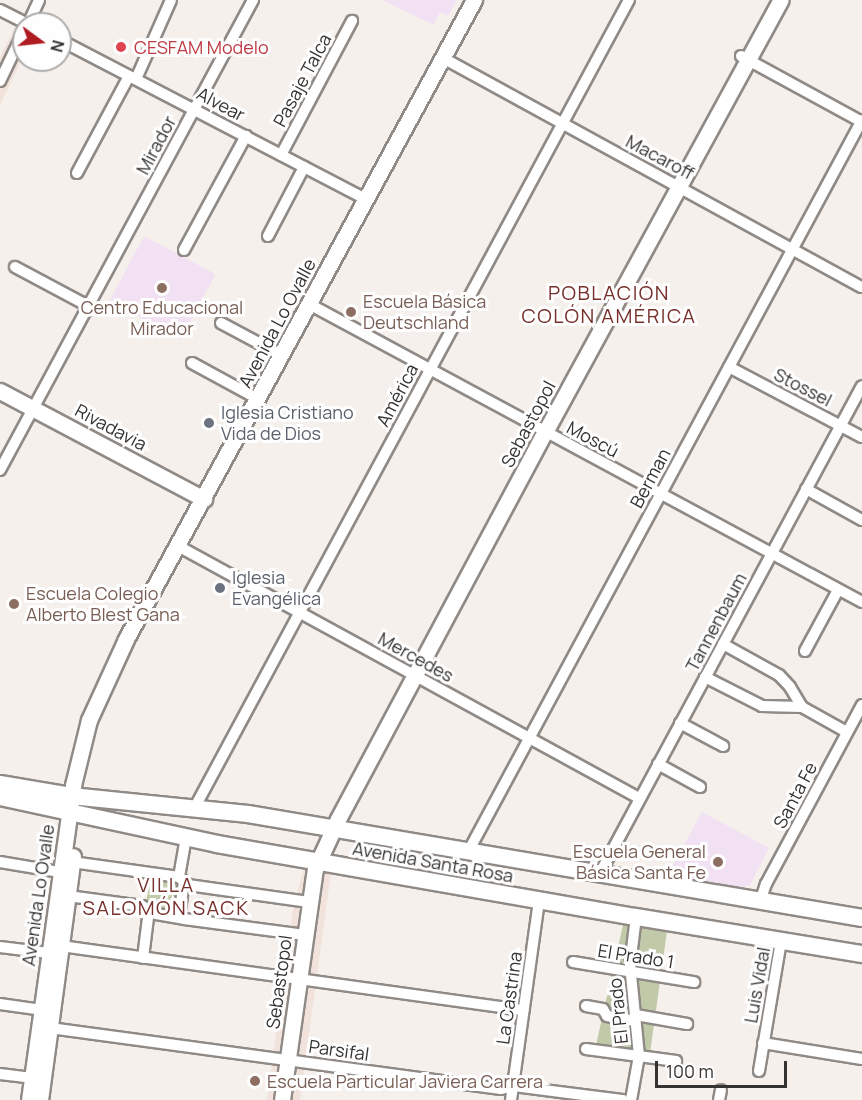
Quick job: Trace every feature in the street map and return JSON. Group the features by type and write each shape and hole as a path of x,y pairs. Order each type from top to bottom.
{"main road":[{"name":"Avenida Santa Rosa","path":"0,784 186,838 316,864 862,954"},
{"name":"Avenida Santa Rosa","path":"0,797 75,804 195,807 862,918"}],"street":[{"path":"77,173 132,77 171,0"},
{"name":"Mirador","path":"0,470 253,0"},
{"name":"Avenida Lo Ovalle","path":"29,1100 55,950 60,872 99,698 126,639 474,0"},
{"name":"América","path":"195,807 629,0"},
{"name":"Sebastopol","path":"745,58 771,0"},
{"name":"Sebastopol","path":"282,1100 309,902 316,864 330,828 541,430 745,58 781,0"},
{"name":"Pasaje Talca","path":"281,154 352,21"},
{"name":"Alvear","path":"72,46 366,199"},
{"path":"0,81 12,56"},
{"name":"Macaroff","path":"443,58 862,286"},
{"path":"745,58 862,121"},
{"name":"Berman","path":"468,852 862,121"},
{"path":"184,250 246,136"},
{"path":"268,236 304,167"},
{"path":"15,267 88,306"},
{"name":"Moscú","path":"309,304 862,602"},
{"path":"221,324 281,355"},
{"path":"192,363 258,399"},
{"name":"Stossel","path":"729,367 862,437"},
{"name":"Tannenbaum","path":"599,875 862,386"},
{"name":"Rivadavia","path":"0,391 204,499"},
{"path":"806,489 862,520"},
{"name":"Mercedes","path":"178,546 639,798"},
{"path":"805,651 838,590"},
{"path":"723,644 779,675 790,687 802,707"},
{"path":"705,677 762,706 802,707 847,732"},
{"name":"Santa Fe","path":"760,902 766,884 862,705"},
{"path":"680,723 723,746"},
{"path":"658,764 700,787"},
{"name":"Avenida Lo Ovalle","path":"55,950 68,896 75,804"},
{"path":"179,917 186,838"},
{"path":"0,862 60,872"},
{"path":"72,862 182,879 188,885 309,902"},
{"path":"68,896 142,906 149,910 179,917 305,935"},
{"name":"La Castrina","path":"511,1100 539,900"},
{"path":"143,958 149,910"},
{"name":"El Prado","path":"631,1100 639,1056 631,971 636,917"},
{"name":"Luis Vidal","path":"759,1071 781,941"},
{"path":"0,947 143,958 524,1010"},
{"name":"El Prado 1","path":"573,962 694,982"},
{"path":"0,1004 46,1011"},
{"path":"586,1006 603,1009 608,1016 687,1023"},
{"name":"Avenida Lo Ovalle","path":"40,1100 50,1028 46,1011"},
{"name":"Parsifal","path":"50,1028 501,1089 513,1086 623,1100"},
{"path":"764,1044 862,1059"},
{"path":"586,1049 676,1061"},
{"path":"0,1074 32,1078"}],"shaded area":[{"path":"382,0 457,0 448,16 440,12 434,25"},
{"path":"12,33 12,72 16,72 0,105 0,57"},
{"name":"Centro Educacional Mirador","path":"144,236 216,274 181,339 109,301"},
{"name":"Escuela General Básica Santa Fe","path":"702,812 769,848 750,885 742,888 667,876"},
{"path":"304,869 331,873 300,1100 267,1100 294,902"}],"green space":[{"path":"151,875 178,882 182,888 177,914 156,910 146,903"},
{"path":"623,925 632,926 635,1051 596,1045"},
{"path":"639,927 667,931 650,1053 642,1052 634,965"}],"place":[{"name":"CESFAM Modelo","path":"121,47"},
{"name":"Centro Educacional Mirador","path":"162,288"},
{"name":"Escuela Básica Deutschland","path":"351,312"},
{"name":"Iglesia Cristiano Vida de Dios","path":"209,423"},
{"name":"Iglesia Evangélica","path":"220,588"},
{"name":"Escuela Colegio Alberto Blest Gana","path":"14,604"},
{"name":"Escuela General Básica Santa Fe","path":"718,862"},
{"name":"Escuela Particular Javiera Carrera","path":"255,1081"}],"district":[{"name":"POBLACIÓN COLÓN AMÉRICA","path":"609,304"},
{"name":"VILLA SALOMÓN SACK","path":"166,896"}]}
